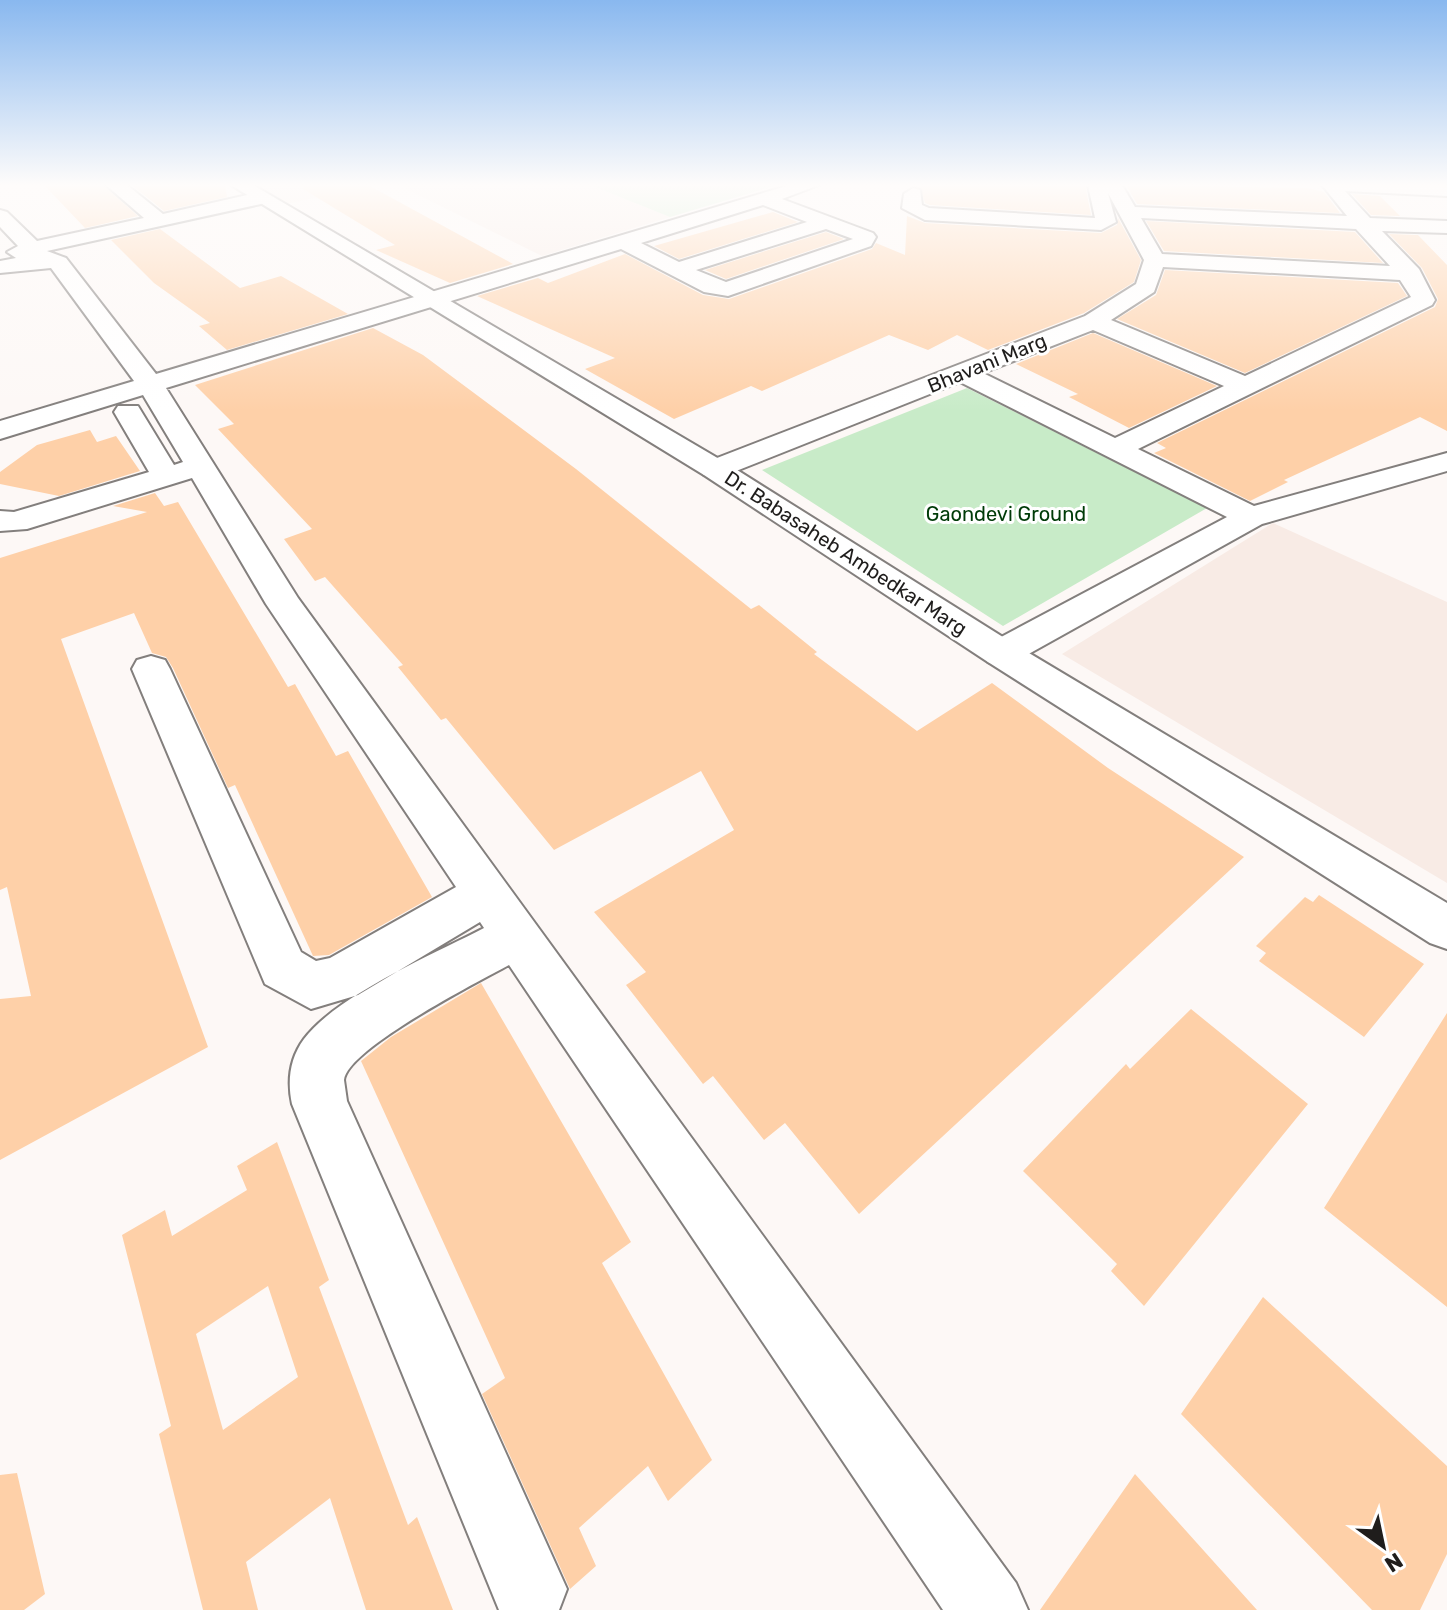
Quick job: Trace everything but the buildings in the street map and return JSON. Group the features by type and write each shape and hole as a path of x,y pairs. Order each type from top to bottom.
{"street":[{"path":"36,260 58,263 183,472 284,604 989,1610"},
{"name":"Dr. Babasaheb Ambedkar Marg","path":"356,260 430,300 715,469 1001,653 1447,928"},
{"path":"0,430 139,398 430,300 563,260"},
{"path":"660,260 712,287 728,289 812,260"},
{"path":"678,269 706,260"},
{"name":"Bhavani Marg","path":"715,469 1093,321 1146,287 1151,260"},
{"path":"1222,260 1411,274"},
{"path":"1115,449 1424,300 1411,274 1397,260"},
{"path":"1093,321 1245,386"},
{"path":"962,373 1251,517"},
{"path":"1001,653 1251,517 1447,462"},
{"path":"0,521 16,522 183,472"},
{"path":"151,669 283,968 311,986 340,979 502,915"},
{"path":"502,915 347,1032 324,1056 314,1080 320,1104 529,1589"}],"shaded area":[{"path":"1273,523 1447,602 1447,883 1062,654"}],"green space":[{"name":"Gaondevi Ground","path":"967,388 1207,508 1003,626 762,470"}]}
